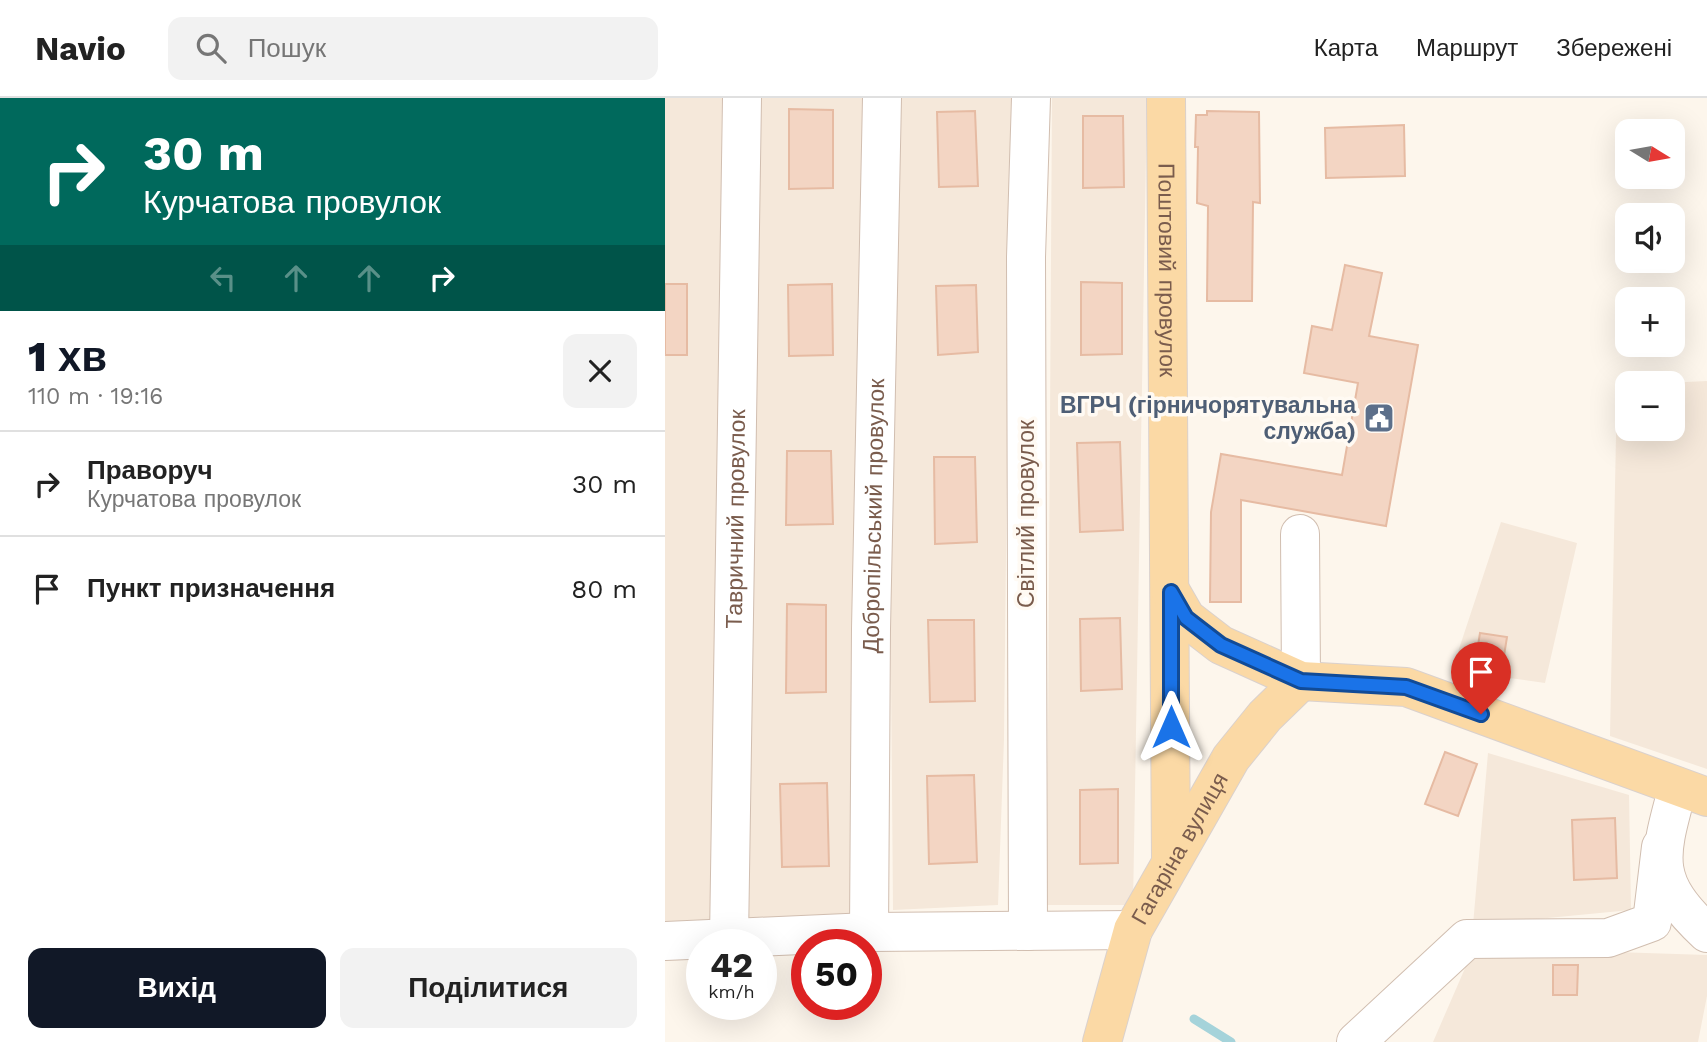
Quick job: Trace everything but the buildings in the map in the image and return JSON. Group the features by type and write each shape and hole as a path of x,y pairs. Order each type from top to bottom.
{"main road":[{"name":"Поштовий провулок","path":"1166,98 1171,862"},
{"path":"1171,592 1186,618 1221,645 1301,681 1406,687 1692,792"},
{"name":"Гагаріна вулиця","path":"1102,1042 1133,930 1231,758 1265,716 1301,681"}],"street":[{"name":"Тавричний провулок","path":"729,929 742,98"},
{"name":"Добропільський провулок","path":"869,929 871,629 882,98"},
{"name":"Світлий провулок","path":"1028,931 1026,257 1031,98"},
{"path":"1300,534 1301,681"},
{"path":"1356,1042 1467,939 1608,938 1652,922 1661,846 1692,792"},
{"path":"1661,846 1666,883 1683,911 1707,933"},
{"path":"882,932 1133,930"},
{"path":"665,941 686,940"}],"shaded area":[{"path":"665,98 722,98 715,922 665,922"},
{"path":"755,98 865,98 855,913 742,920"},
{"path":"898,98 1011,98 1004,739 998,905 893,910 890,550"},
{"path":"1052,98 1147,98 1133,905 1047,905"},
{"path":"1707,381 1707,769 1610,736 1616,441 1685,441 1685,382"},
{"path":"1501,522 1577,543 1545,683 1452,670"},
{"path":"1488,753 1629,795 1631,910 1473,925"},
{"path":"1615,952 1707,955 1707,996 1698,1042 1433,1042 1469,959"}],"waterway":[{"path":"1194,1019 1231,1042"}],"place":[{"name":"ВГРЧ (гірничорятувальна служба)","path":"1379,418"}],"route":[{"path":"1171,727 1171,592 1186,618 1221,645 1301,681 1406,687 1481,714"}]}
